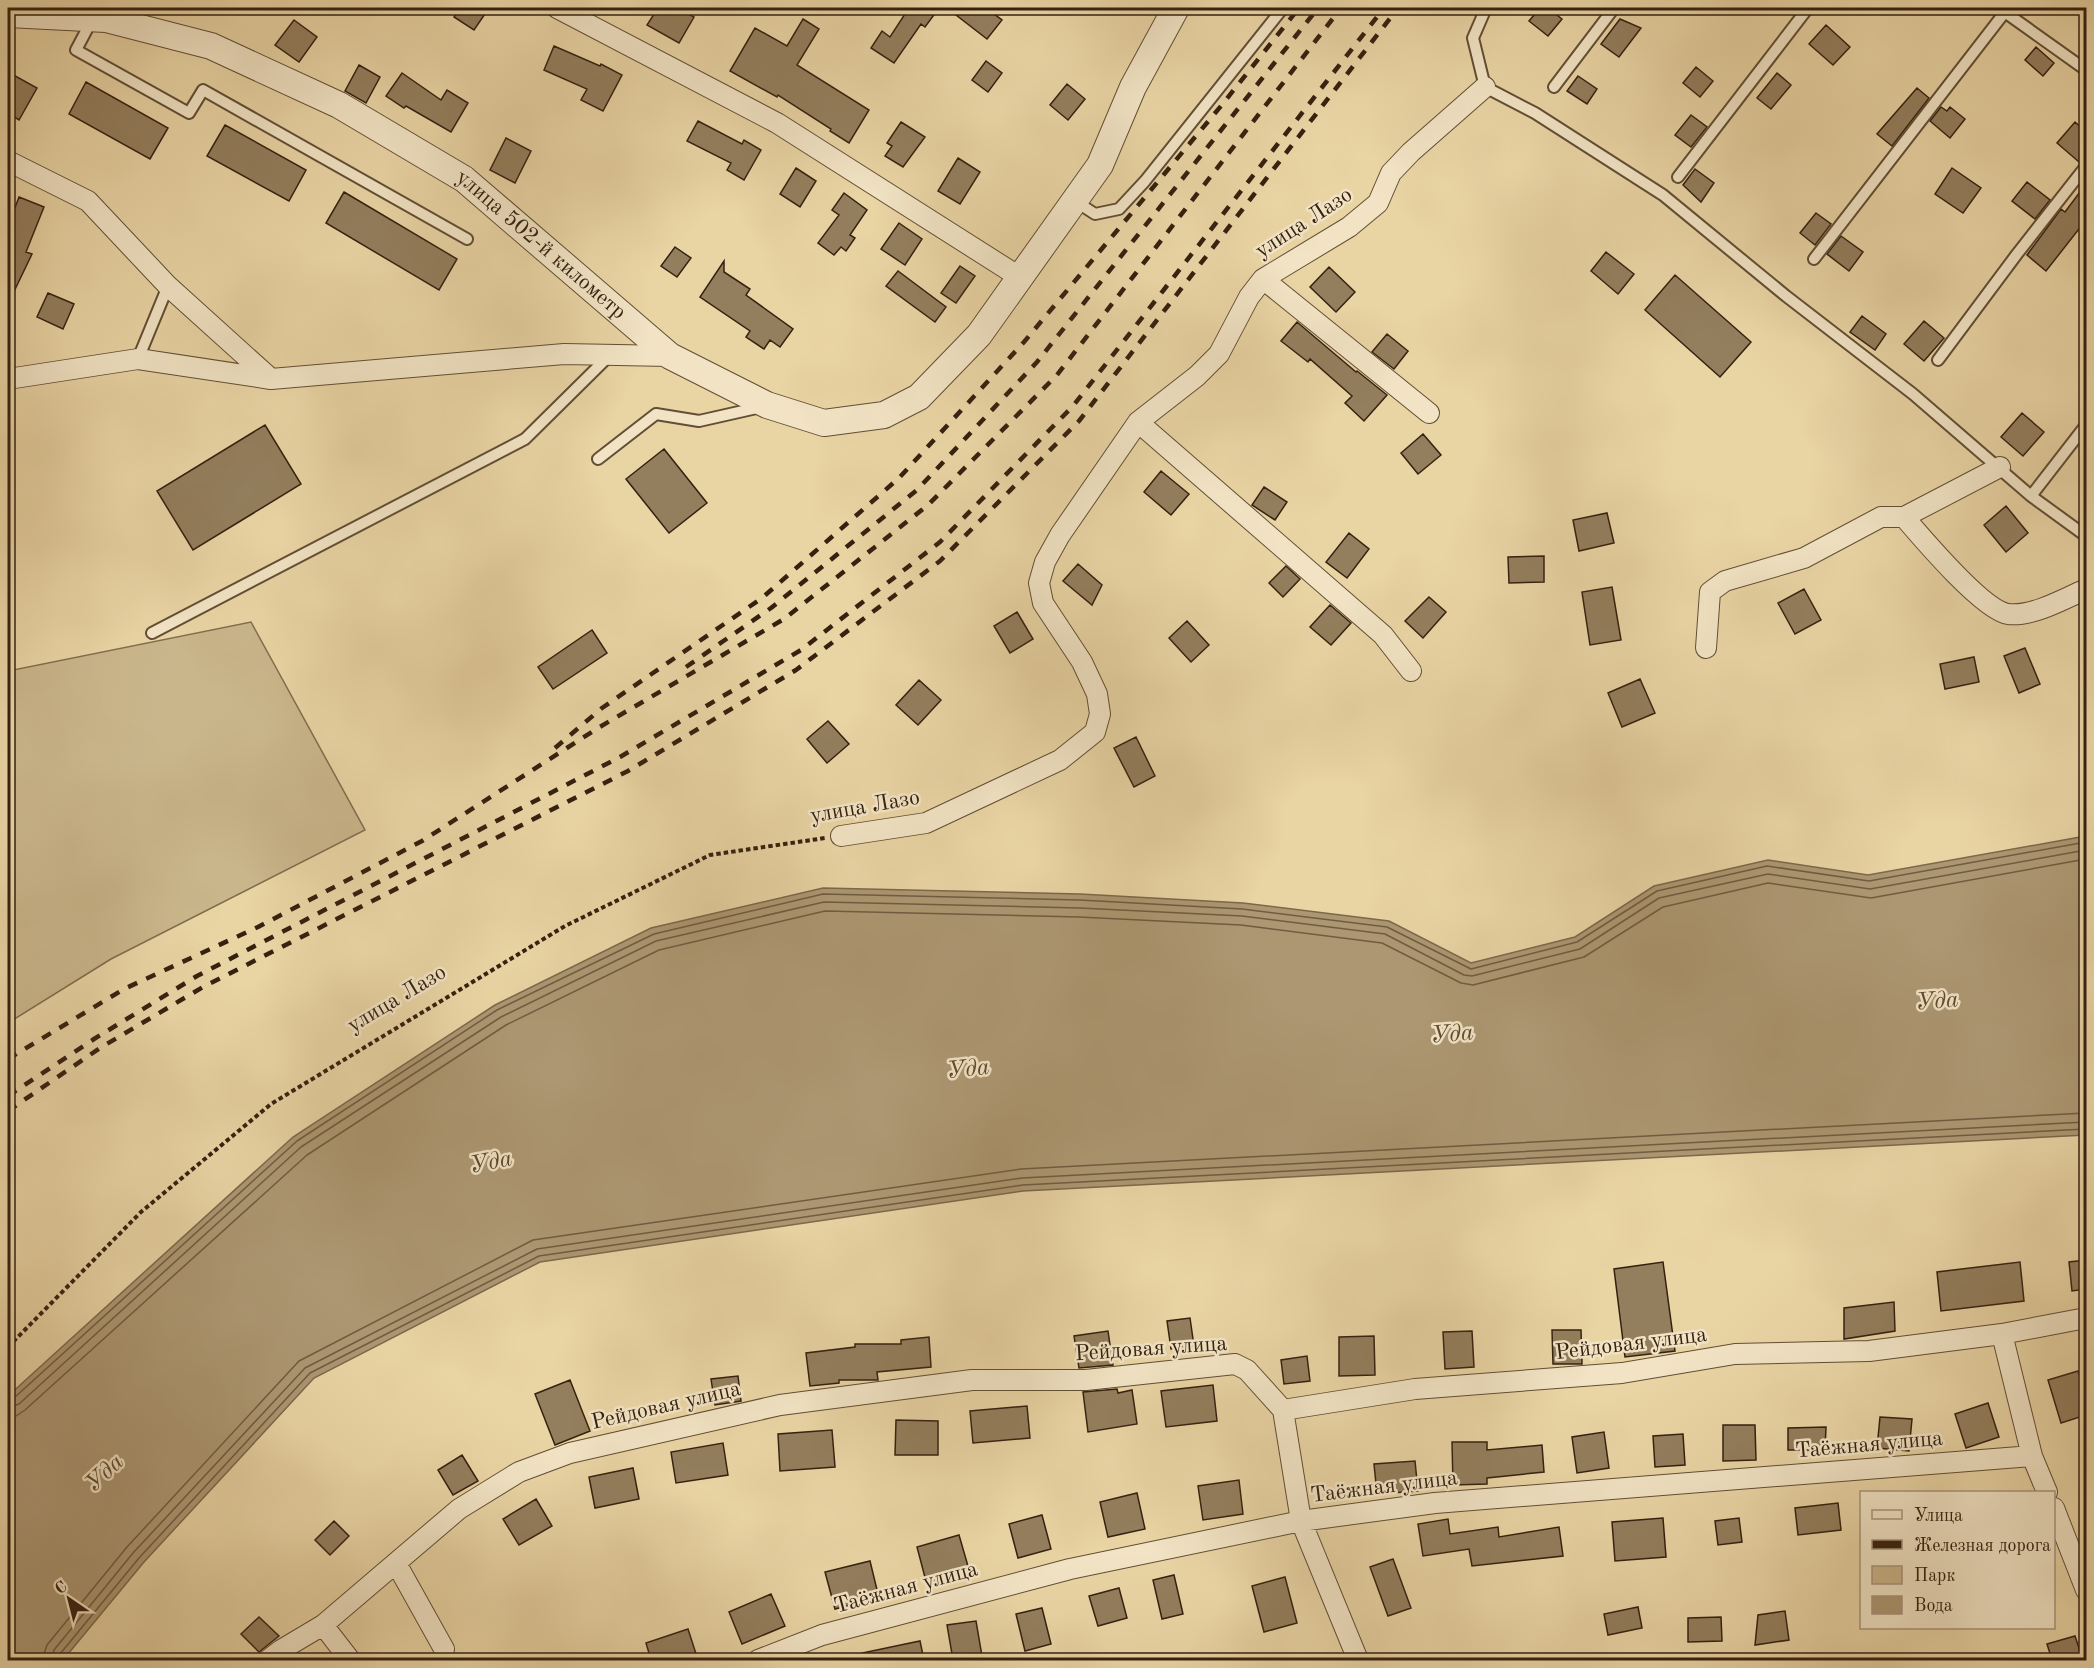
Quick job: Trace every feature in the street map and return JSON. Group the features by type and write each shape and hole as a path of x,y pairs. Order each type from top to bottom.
{"street":[{"path":"557,8 777,123 1020,278"},
{"name":"улица 502-й километр","path":"8,14 102,15 211,46 339,105 464,179 670,356 767,405 824,423 884,415 919,397 980,335 1100,165 1133,87 1176,8"},
{"name":"улица Лазо","path":"841,836 926,823 1060,760 1095,732 1100,714 1097,694 1082,662 1043,603 1039,583 1045,562 1060,535 1138,422 1197,376 1219,354 1249,297 1263,279 1349,227 1378,203 1391,173 1485,87"},
{"path":"8,161 88,201 168,286 272,379"},
{"path":"1263,279 1429,413"},
{"path":"8,379 138,359 272,379 564,354 670,356"},
{"path":"1138,422 1383,635 1411,671"},
{"path":"1706,648 1710,592 1717,585 1804,558 1881,518 1904,517 2000,467"},
{"path":"1904,517 1938,557 1982,599 2007,614 2036,611 2086,589"},
{"name":"Рейдовая улица","path":"268,1660 323,1626 459,1509 519,1472 570,1453 780,1406 972,1380 1086,1380 1235,1364 1247,1370 1283,1410 1415,1389 1622,1373 1734,1354 1869,1351 2002,1334 2086,1318"},
{"path":"2002,1334 2032,1456 2047,1491"},
{"path":"1283,1410 1300,1521 1358,1660"},
{"name":"Таёжная улица","path":"758,1660 822,1635 1070,1569 1300,1521 1434,1503 2032,1456"},
{"path":"2055,1511 2086,1590"},
{"path":"396,1563 444,1649"},
{"path":"323,1626 350,1660"}],"lane":[{"path":"1075,201 1095,214 1119,209 1174,145 1282,8"},
{"path":"1486,8 1473,38 1485,87 1535,112 1663,195 1786,296 1913,394 2031,496 2086,536"},
{"path":"1554,87 1614,8"},
{"path":"1678,177 1808,8"},
{"path":"1814,259 2002,10 2086,70"},
{"path":"102,15 76,50 189,113 203,90 467,238"},
{"path":"1938,360 2086,166"},
{"path":"138,359 168,286"},
{"path":"152,633 525,439 609,355"},
{"path":"598,459 656,414 699,421 767,405"},
{"path":"2031,496 2086,425"}],"path":[{"name":"улица Лазо","path":"8,1347 141,1212 272,1104 301,1086 565,926 710,855 841,836"}],"green space":[{"path":"251,622 365,830 111,959 8,1023 8,671"}],"water":[{"name":"Уда","path":"2086,836 2086,1135 1023,1191 540,1262 314,1378 144,1562 63,1660 8,1660 8,1396 293,1137 495,1005 651,928 823,888 1080,894 1243,903 1389,921 1471,963 1575,937 1654,886 1768,860 1868,875"}],"building":[{"path":"461,8 489,8 474,30 454,17"},
{"path":"658,8 678,8 694,17 679,43 647,25"},
{"path":"896,8 939,8 925,27 921,24 894,63 871,48 882,31 890,37 905,14"},
{"path":"947,8 986,8 1002,20 987,39"},
{"path":"1540,8 1548,8 1562,19 1548,36 1529,21"},
{"path":"803,19 819,29 797,65 869,110 849,143 778,95 777,97 730,71 755,28 787,46"},
{"path":"1620,19 1641,28 1619,57 1601,44"},
{"path":"294,20 317,37 299,62 275,45"},
{"path":"1826,25 1850,47 1833,65 1809,44"},
{"path":"554,46 600,66 601,64 622,75 603,111 581,100 587,89 544,70"},
{"path":"2036,47 2054,63 2043,76 2025,60"},
{"path":"986,61 1002,73 988,92 972,80"},
{"path":"359,65 380,77 366,103 345,91"},
{"path":"1696,67 1713,81 1700,97 1683,83"},
{"path":"8,72 37,88 19,120 8,113"},
{"path":"402,73 441,100 447,90 468,103 451,132 386,96"},
{"path":"1777,73 1791,85 1771,109 1757,98"},
{"path":"1578,76 1597,89 1587,104 1567,91"},
{"path":"86,82 168,128 150,159 69,114"},
{"path":"1067,84 1085,99 1068,120 1050,105"},
{"path":"1917,88 1929,98 1892,146 1877,134"},
{"path":"1941,107 1947,111 1950,107 1965,119 1950,138 1930,121"},
{"path":"1691,115 1707,127 1691,147 1675,135"},
{"path":"698,121 742,144 744,140 761,150 744,180 727,170 731,163 687,141"},
{"path":"901,122 925,137 903,167 885,156 892,146 887,143"},
{"path":"2075,122 2086,132 2086,159 2079,162 2057,143"},
{"path":"225,125 306,170 289,201 207,156"},
{"path":"506,138 531,151 515,183 490,170"},
{"path":"958,158 980,172 960,204 938,191"},
{"path":"796,168 816,181 800,207 780,194"},
{"path":"1952,168 1981,188 1963,213 1935,194"},
{"path":"1695,169 1714,183 1701,202 1683,185"},
{"path":"2027,182 2050,200 2035,219 2012,201"},
{"path":"2086,184 2086,220 2046,271 2027,255 2061,209 2065,212"},
{"path":"344,192 457,259 439,290 326,223"},
{"path":"844,193 867,210 850,235 855,238 846,251 841,247 834,255 818,243 839,215 832,210"},
{"path":"19,197 44,207 26,252 32,254 8,304 8,226"},
{"path":"1816,213 1831,224 1815,245 1800,233"},
{"path":"899,223 922,239 905,265 881,249"},
{"path":"1841,236 1863,252 1849,271 1827,254"},
{"path":"675,247 691,258 677,277 661,266"},
{"path":"1606,252 1634,274 1618,294 1591,271"},
{"path":"724,261 724,272 750,289 746,295 793,329 780,347 770,340 764,349 746,337 750,331 700,297"},
{"path":"960,266 975,276 956,303 941,293"},
{"path":"1329,267 1355,292 1336,312 1310,287"},
{"path":"898,271 946,307 935,322 886,286"},
{"path":"1675,275 1751,342 1720,377 1645,310"},
{"path":"48,293 74,304 63,329 37,317"},
{"path":"1862,316 1886,334 1875,350 1850,332"},
{"path":"1924,321 1944,338 1924,361 1904,344"},
{"path":"1297,322 1387,395 1364,421 1345,403 1352,396 1310,359 1308,362 1281,341"},
{"path":"1387,334 1408,351 1394,369 1372,352"},
{"path":"2022,413 2044,432 2023,456 2001,437"},
{"path":"265,425 301,484 193,550 157,491"},
{"path":"1423,434 1441,455 1418,474 1401,453"},
{"path":"664,449 707,503 669,533 626,479"},
{"path":"1161,471 1189,494 1171,515 1144,492"},
{"path":"1264,487 1287,502 1275,520 1252,505"},
{"path":"2006,506 2028,533 2006,552 1984,525"},
{"path":"1607,513 1614,543 1579,551 1573,520"},
{"path":"1349,533 1369,549 1347,578 1326,562"},
{"path":"1544,556 1544,582 1509,583 1508,557"},
{"path":"1078,564 1102,585 1092,605 1063,581"},
{"path":"1286,566 1300,579 1283,597 1269,583"},
{"path":"1612,587 1621,640 1590,645 1582,592"},
{"path":"1804,589 1821,620 1795,634 1778,603"},
{"path":"1429,597 1446,612 1423,638 1405,621"},
{"path":"1330,605 1351,623 1331,645 1310,627"},
{"path":"1017,612 1033,639 1010,653 994,626"},
{"path":"1187,621 1209,645 1191,662 1169,638"},
{"path":"592,630 607,653 553,689 538,667"},
{"path":"2025,648 2040,684 2019,693 2004,656"},
{"path":"1974,657 1979,682 1945,689 1940,664"},
{"path":"1640,679 1655,713 1622,727 1608,693"},
{"path":"919,680 941,700 918,725 896,705"},
{"path":"828,721 849,744 827,763 807,739"},
{"path":"1136,737 1155,776 1134,787 1114,748"},
{"path":"2086,1260 2086,1289 2072,1291 2069,1262"},
{"path":"1663,1262 1675,1351 1625,1357 1614,1269"},
{"path":"2020,1262 2024,1301 1941,1311 1937,1272"},
{"path":"1894,1302 1895,1331 1844,1339 1844,1308"},
{"path":"1190,1318 1194,1346 1171,1349 1167,1321"},
{"path":"1552,1330 1581,1330 1582,1364 1553,1364"},
{"path":"1108,1331 1113,1365 1079,1368 1074,1336"},
{"path":"1472,1331 1474,1367 1445,1369 1443,1332"},
{"path":"1374,1336 1375,1375 1339,1376 1339,1337"},
{"path":"929,1337 931,1367 877,1372 878,1380 839,1380 839,1383 810,1386 806,1353 855,1347 855,1344 901,1344 901,1340"},
{"path":"1307,1356 1310,1381 1284,1384 1281,1360"},
{"path":"2078,1371 2086,1397 2086,1415 2061,1423 2048,1380"},
{"path":"738,1376 741,1401 715,1405 711,1379"},
{"path":"570,1380 590,1431 555,1445 535,1394"},
{"path":"1213,1385 1217,1421 1166,1427 1161,1391"},
{"path":"1117,1389 1118,1393 1132,1390 1137,1424 1088,1432 1083,1392"},
{"path":"1988,1403 1999,1437 1966,1448 1955,1414"},
{"path":"1027,1406 1030,1438 973,1443 970,1411"},
{"path":"1880,1417 1912,1419 1909,1451 1877,1448"},
{"path":"896,1420 938,1421 938,1455 895,1455"},
{"path":"1723,1425 1755,1425 1756,1460 1723,1461"},
{"path":"1826,1427 1825,1450 1788,1450 1788,1428"},
{"path":"832,1430 835,1467 780,1471 778,1434"},
{"path":"1604,1432 1609,1468 1577,1473 1572,1437"},
{"path":"1683,1434 1685,1465 1655,1467 1653,1436"},
{"path":"1452,1442 1487,1442 1487,1450 1542,1445 1544,1472 1487,1478 1487,1484 1453,1485"},
{"path":"723,1443 728,1475 676,1483 671,1452"},
{"path":"462,1455 478,1481 453,1495 438,1470"},
{"path":"1415,1461 1418,1491 1377,1494 1374,1464"},
{"path":"633,1468 639,1499 595,1508 589,1477"},
{"path":"1239,1480 1243,1514 1203,1520 1198,1486"},
{"path":"1137,1493 1145,1529 1108,1537 1100,1502"},
{"path":"536,1499 552,1526 519,1545 503,1519"},
{"path":"1838,1503 1841,1530 1798,1535 1795,1508"},
{"path":"1042,1515 1051,1549 1018,1558 1009,1524"},
{"path":"1663,1518 1666,1557 1615,1561 1612,1522"},
{"path":"1739,1518 1742,1542 1718,1545 1715,1521"},
{"path":"1448,1519 1450,1534 1498,1527 1499,1537 1559,1527 1563,1556 1472,1566 1469,1549 1423,1556 1418,1524"},
{"path":"334,1521 349,1536 330,1555 315,1540"},
{"path":"959,1535 970,1573 927,1585 917,1547"},
{"path":"1393,1559 1411,1608 1388,1616 1370,1567"},
{"path":"870,1561 879,1598 835,1609 825,1572"},
{"path":"1174,1575 1183,1614 1162,1619 1153,1580"},
{"path":"1285,1577 1297,1623 1264,1632 1252,1586"},
{"path":"1119,1588 1127,1618 1098,1626 1089,1596"},
{"path":"771,1594 785,1626 742,1644 729,1612"},
{"path":"1638,1607 1642,1628 1608,1635 1604,1614"},
{"path":"1042,1608 1051,1644 1025,1651 1016,1614"},
{"path":"1785,1611 1789,1640 1755,1645 1758,1615"},
{"path":"259,1617 279,1636 259,1652 241,1634"},
{"path":"1721,1617 1722,1641 1688,1642 1688,1618"},
{"path":"976,1621 982,1656 953,1660 947,1625"},
{"path":"688,1629 698,1660 651,1660 646,1643"},
{"path":"2075,1636 2083,1660 2052,1660 2047,1644"},
{"path":"920,1641 924,1660 863,1660 862,1653"}],"railway":[{"path":"555,748 602,708 762,598 899,478 1024,342 1221,106 1299,8"},
{"path":"686,667 771,608 917,490 1037,362 1318,8"},
{"path":"8,1059 124,989 258,927 422,841 598,728 784,619 928,505 1057,375 1341,8"},
{"path":"8,1096 94,1039 197,976 620,757 801,650 940,542 1073,406 1384,8"},
{"path":"8,1111 100,1048 203,987 628,771 796,670 940,561 1079,421 1398,8"}]}
